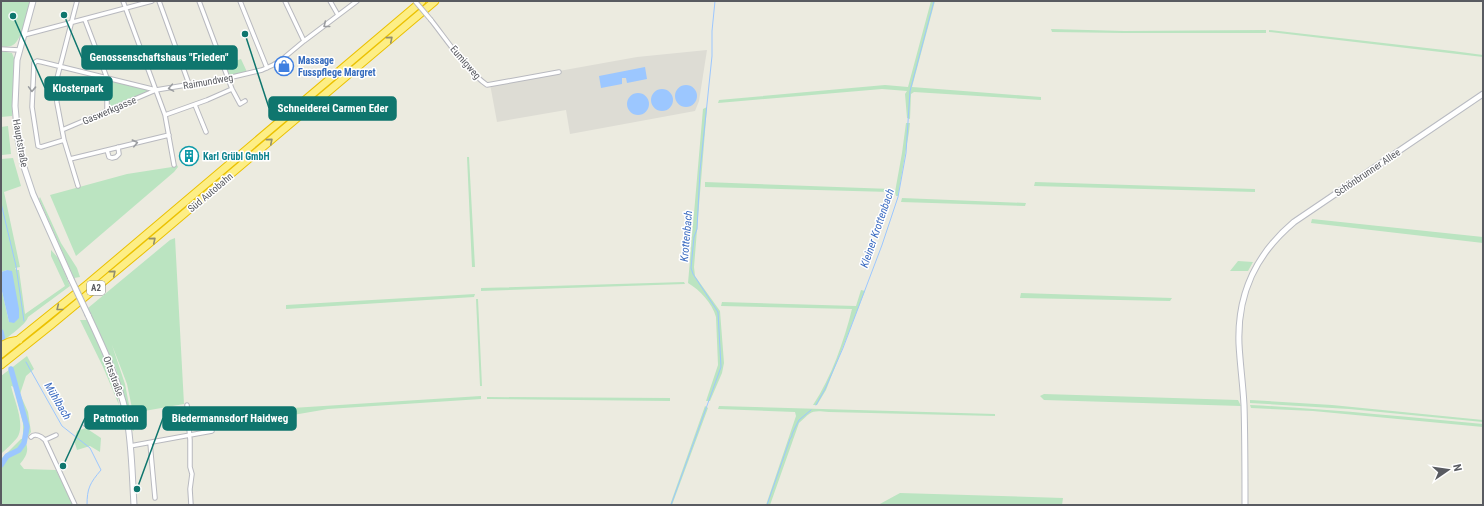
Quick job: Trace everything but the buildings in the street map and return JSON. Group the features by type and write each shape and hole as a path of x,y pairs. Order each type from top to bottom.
{"highway":[{"name":"Süd Autobahn","path":"1,354 95,278 422,1"},
{"name":"Süd Autobahn","path":"1,365 140,251 435,1"},
{"path":"1,346 9,342 19,340"}],"street":[{"name":"Hauptstraße","path":"33,1 17,60 15,94 16,118 23,164 41,214 71,279"},
{"path":"77,1 55,86 64,140 78,186"},
{"path":"123,1 165,115 174,165"},
{"path":"24,35 152,1"},
{"path":"159,1 189,84"},
{"path":"199,1 232,89 240,104 245,101"},
{"path":"240,1 267,68"},
{"path":"284,1 304,41"},
{"path":"330,1 338,16"},
{"name":"Raimundweg","path":"156,90 228,78 267,68 280,61 357,1"},
{"name":"Eumigweg","path":"415,1 465,62 487,85 559,72"},
{"path":"85,20 107,78 107,111"},
{"path":"1,49 19,50"},
{"path":"64,140 41,147 38,146 32,107 34,63 37,61 156,90"},
{"path":"165,115 195,105 232,89"},
{"name":"Gaswerkgasse","path":"62,130 156,90"},
{"name":"Schönbrunner Allee","path":"1245,505 1244,404 1239,344 1240,322 1244,296 1259,260 1276,238 1294,222 1483,94"},
{"path":"195,105 207,131"},
{"path":"70,159 169,135"},
{"path":"107,150 109,157 116,157 119,154 118,147"},
{"name":"Ortsstraße","path":"71,279 106,355 120,391 126,414 130,446 134,505"},
{"path":"187,405 192,474 190,489 191,505"},
{"path":"85,424 126,414"},
{"path":"130,446 212,431"},
{"path":"31,437 36,435 45,440 75,505"},
{"path":"45,440 56,435"},
{"path":"150,443 155,498"}],"shaded area":[{"path":"707,50 699,101 695,111 570,134 566,110 497,122 490,84 551,75 559,73 559,71 637,57"}],"green space":[{"path":"1,1 30,1 19,37 13,45 6,47 1,46"},
{"path":"931,1 935,1 912,87 1041,97 1041,100 914,92 911,94 910,119 907,118 905,94 907,91 882,89 718,103 719,100 885,85 908,87"},
{"path":"1051,29 1124,31 1266,30 1266,33 1052,32"},
{"path":"1269,30 1453,51 1483,55 1483,57 1269,32"},
{"path":"1,51 12,53 14,58 12,116 1,117"},
{"path":"241,59 247,72 231,76 229,75 225,64"},
{"path":"111,79 147,89 147,92 110,108 108,107 108,80"},
{"path":"707,107 694,267 695,276 720,311 724,363 722,373 710,401 706,401 718,365 716,317 712,307 705,297 688,283 703,109"},
{"path":"906,123 910,123 909,132 898,196 896,196 895,192"},
{"path":"8,126 11,154 2,155 1,127"},
{"path":"467,157 469,157 475,267 472,267"},
{"path":"13,158 21,186 4,192 20,267 15,268 16,270 19,270 25,314 65,286 51,256 51,250 59,259 70,286 28,317 20,327 1,343 1,287 9,322 7,270 1,272 1,159"},
{"path":"177,165 178,167 174,172 76,256 50,195 127,174"},
{"path":"705,182 891,189 890,192 705,187"},
{"path":"1035,182 1255,189 1255,192 1034,186"},
{"path":"40,197 61,243 77,268 80,277 74,278 39,199"},
{"path":"902,198 1026,203 1025,206 901,202"},
{"path":"1312,219 1483,237 1483,243 1311,223"},
{"path":"175,238 184,404 133,413 127,384 112,345 125,384 134,431 132,430 127,406 116,369 88,308 170,240"},
{"path":"1238,261 1253,262 1248,271 1230,271"},
{"path":"684,282 685,284 481,291 481,288"},
{"path":"861,290 865,291 826,390 817,405 813,405 826,383 836,359 852,309 721,306 722,302 856,306"},
{"path":"1021,293 1172,298 1170,301 1020,298"},
{"path":"475,294 474,297 286,309 286,305"},
{"path":"476,299 478,299 482,386 480,386"},
{"path":"80,320 87,320 102,351 111,372 119,405 103,367"},
{"path":"27,356 34,369 26,376 20,394 28,412 31,432 28,436 23,436 23,423 14,387 11,386 20,420 19,433 17,438 1,454 1,376"},
{"path":"1044,394 1238,400 1241,406 1044,400 1040,396"},
{"path":"481,396 481,399 328,409 293,415 292,408"},
{"path":"487,397 670,398 670,401 487,399"},
{"path":"1250,400 1332,405 1483,420 1483,422 1349,409 1250,403"},
{"path":"1250,405 1483,424 1483,427 1313,411 1251,408"},
{"path":"705,406 708,408 672,505 670,505"},
{"path":"719,406 995,414 995,416 812,412 799,423 770,505 766,505 796,416 795,412 718,409"},
{"path":"86,428 101,438 100,452 90,446 77,450 74,440 77,431"},
{"path":"27,438 26,454 20,464 24,469 56,470 74,505 1,505 1,459 21,439"},
{"path":"900,493 1063,498 1062,505 878,505"}],"water":[{"path":"645,67 647,79 627,83 626,78 622,78 622,84 601,88 599,76"},
{"path":"686,85 694,88 697,96 694,104 686,107 678,104 675,96 678,88"},
{"path":"662,89 670,92 673,100 670,108 662,111 654,108 651,100 654,92"},
{"path":"638,93 646,96 649,104 646,112 638,115 630,112 627,104 630,96"},
{"path":"7,270 12,271 19,309 19,318 14,323 9,322 1,287 1,272"}],"waterway":[{"name":"Krottenbach","path":"671,505 721,367 718,312 693,274 691,268 694,237 697,229 700,171 712,56 712,31 715,1"},
{"name":"Kleiner Krottenbach","path":"816,405 825,389 843,348 882,245 898,197 906,153 910,91 934,1"},
{"name":"Mühlbach","path":"1,203 16,266 24,321"},
{"path":"1,332 3,341"},
{"name":"Mühlbach","path":"26,362 62,426 90,448 101,470 90,486 87,505"},
{"path":"1,465 7,456 19,450 24,443 27,427 11,369"},
{"name":"Kleiner Krottenbach","path":"767,505 792,434 799,420 811,410"}],"place":[{"name":"Genossenschaftshaus \"Frieden\"","path":"64,15"},
{"name":"Klosterpark","path":"13,16"},
{"name":"Schneiderei Carmen Eder","path":"245,34"},
{"name":"Massage Fusspflege Margret","path":"284,66"},
{"name":"Karl Grübl GmbH","path":"189,156"},
{"name":"Patmotion","path":"63,466"},
{"name":"Biedermannsdorf Haidweg","path":"137,489"}]}
